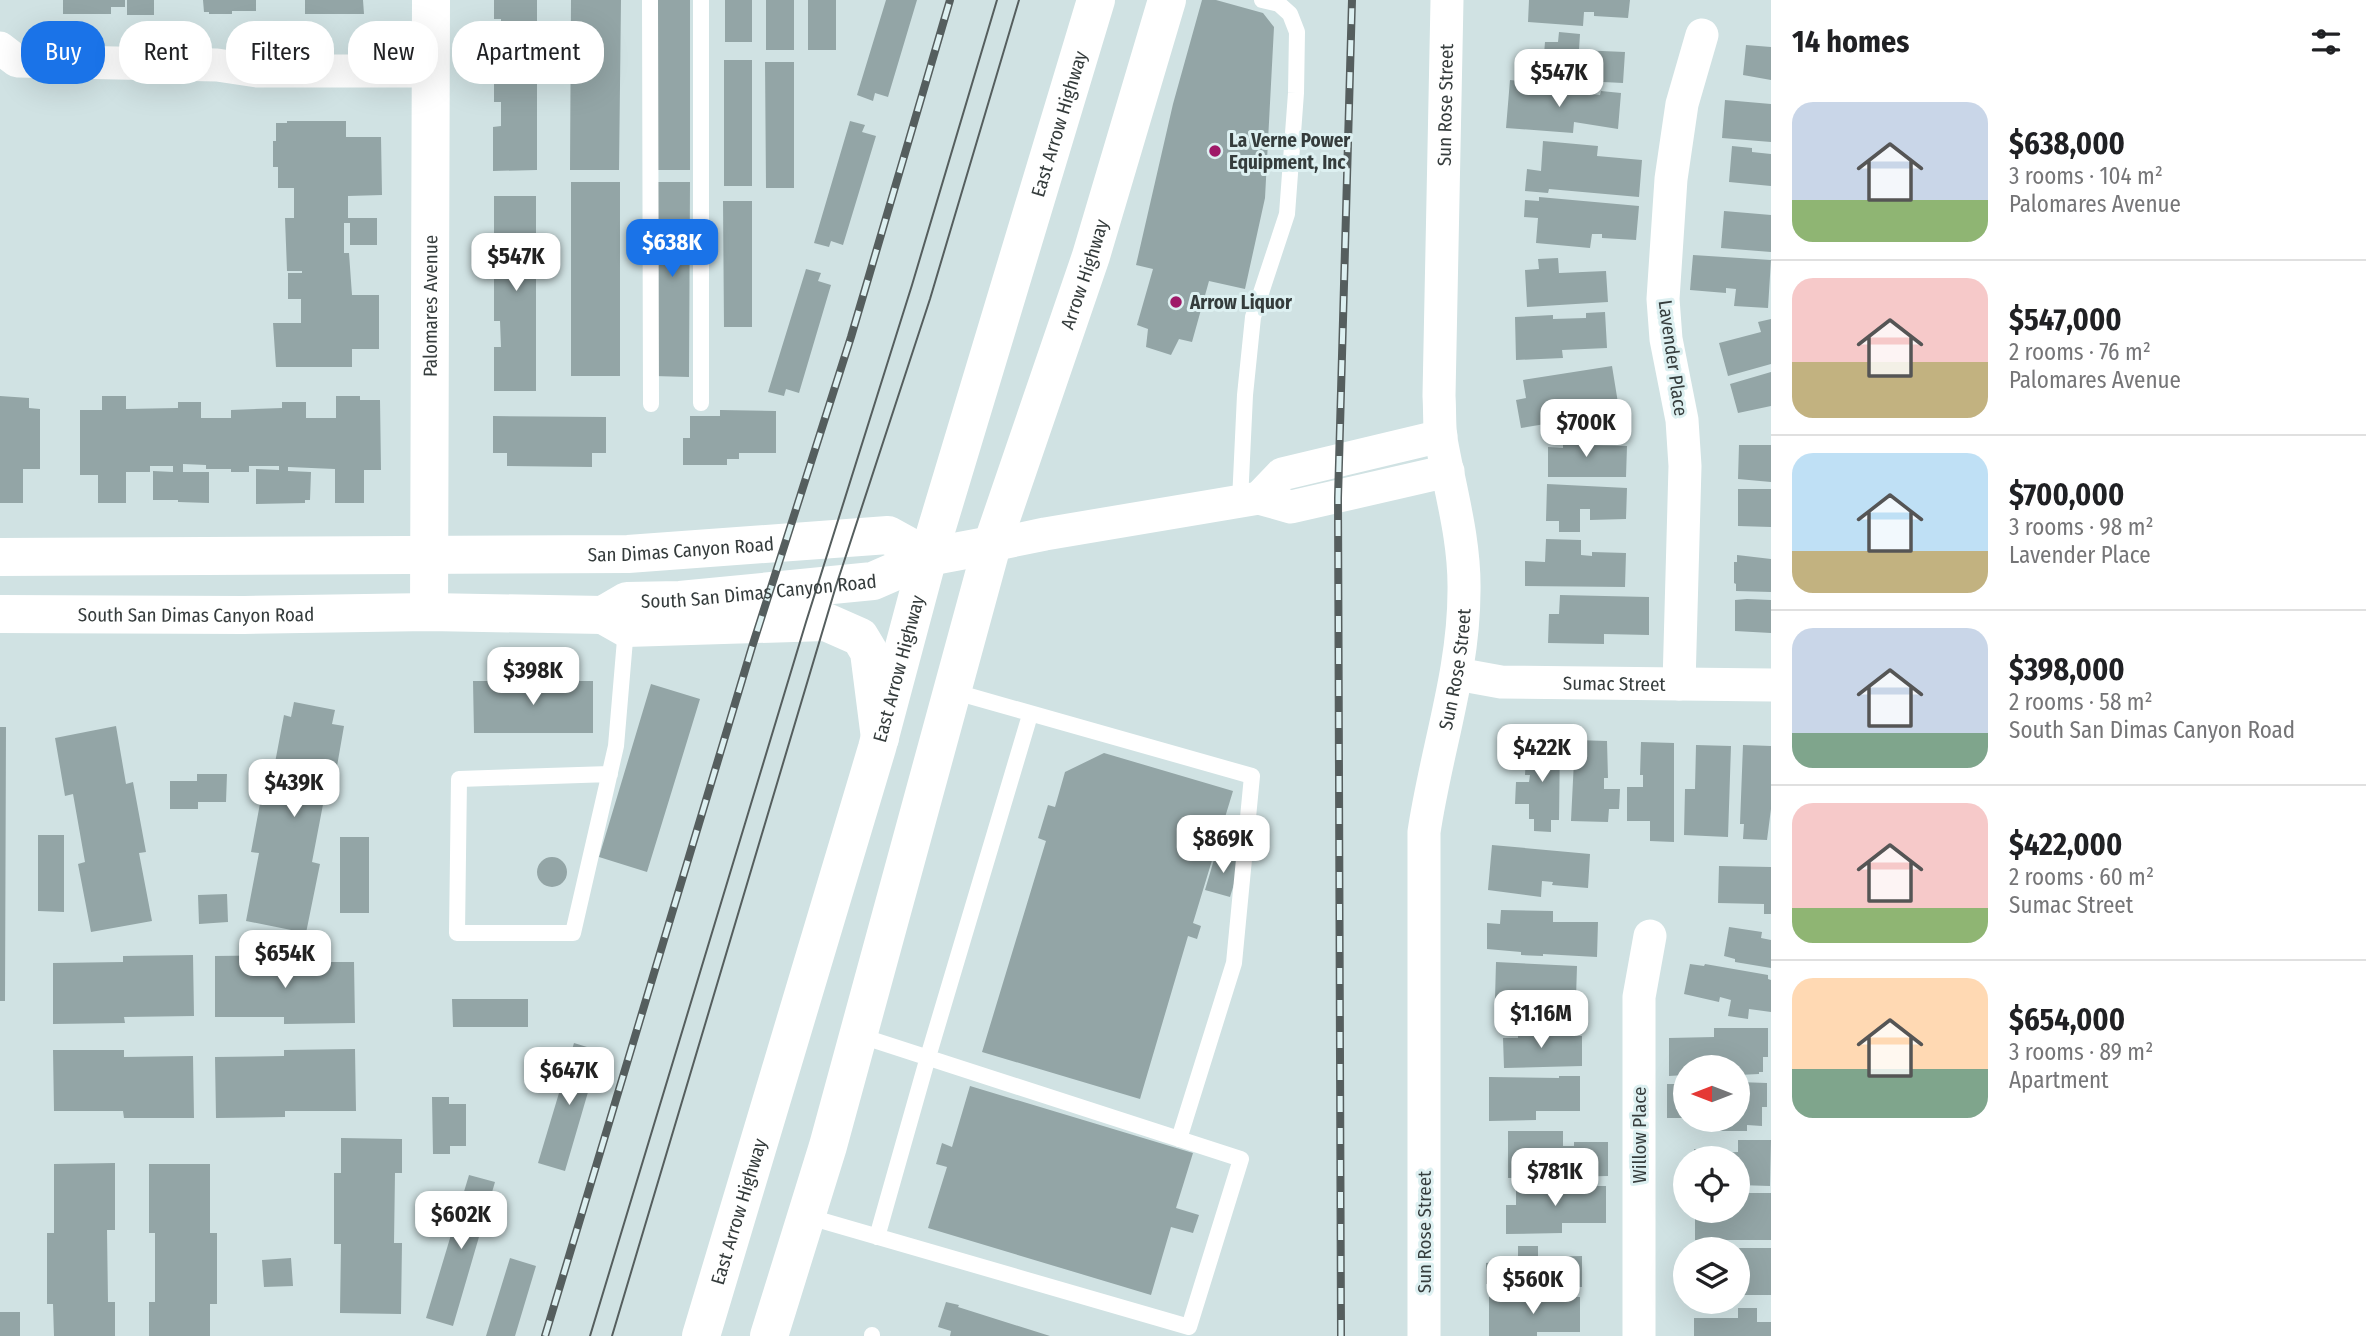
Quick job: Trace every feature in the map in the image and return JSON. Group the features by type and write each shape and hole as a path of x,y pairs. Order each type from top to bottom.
{"main road":[{"name":"Palomares Avenue","path":"431,0 431,21"},
{"name":"East Arrow Highway","path":"701,1336 880,738 928,557 1096,0"},
{"name":"Arrow Highway","path":"992,545 1091,256 1167,0"},
{"name":"Palomares Avenue","path":"429,612 432,84"},
{"name":"San Dimas Canyon Road","path":"429,555 628,554 888,535 928,557"},
{"name":"South San Dimas Canyon Road","path":"0,614 255,615 429,612 615,621 627,601 680,600 873,581 928,557 992,545"},
{"path":"769,1336 858,1035 992,545"},
{"path":"0,556 429,555"},
{"path":"615,621 826,622 846,629 860,637 869,652 880,738"}],"street":[{"name":"Sun Rose Street","path":"1424,1336 1424,832 1458,674 1465,593 1464,558 1441,436 1439,396 1447,0"},
{"name":"Lavender Place","path":"1679,684 1685,466 1682,420 1666,340 1663,299 1671,179 1682,104 1702,35"},
{"path":"0,48 17,61 217,65 257,71 348,71"},
{"path":"1249,500 1282,474 1441,436"},
{"name":"South San Dimas Canyon Road","path":"992,545 1249,500 1291,507 1448,471"},
{"name":"Sumac Street","path":"1458,674 1501,682 1771,685"},
{"name":"Willow Place","path":"1639,1336 1639,997 1650,936"}],"lane":[{"path":"650,0 651,404"},
{"path":"701,0 701,402"},
{"path":"1249,500 1245,395 1253,317 1287,214 1296,93 1297,32 1294,23 1290,14 1279,4 1262,0"},
{"path":"610,774 459,779 457,933 573,933 610,774 616,746 615,621"},
{"path":"952,691 1252,776 1234,963 1179,1139"},
{"path":"877,1237 1030,715"},
{"path":"806,1216 1189,1327 1241,1159 858,1035"}],"building":[{"path":"63,0 125,0 125,7 111,7 111,14 63,14"},
{"path":"127,0 154,0 154,15 127,15"},
{"path":"203,0 256,0 256,11 209,14 204,12"},
{"path":"305,0 363,0 364,14 305,14"},
{"path":"494,0 537,0 537,21 494,19"},
{"path":"571,0 621,0 619,170 570,170 571,84 604,84 604,21 571,21"},
{"path":"655,0 690,0 690,170 654,170"},
{"path":"725,0 752,0 752,42 725,42"},
{"path":"766,0 794,0 794,50 766,50"},
{"path":"808,0 836,0 836,50 808,50"},
{"path":"886,0 917,0 888,97 875,93 873,101 857,95"},
{"name":"La Verne Power Equipment, Inc","path":"1202,0 1216,0 1263,13 1274,27 1265,198 1245,289 1209,281 1192,342 1179,339 1171,355 1146,347 1148,329 1137,325 1153,269 1136,265 1173,104"},
{"path":"1529,0 1630,0 1628,18 1594,16 1594,12 1584,12 1583,26 1528,22"},
{"path":"1559,32 1580,34 1579,50 1625,52 1623,83 1542,79 1545,42 1558,42"},
{"path":"1746,45 1771,47 1771,80 1743,75"},
{"path":"724,60 752,60 752,186 724,186"},
{"path":"765,62 794,62 794,188 766,188"},
{"path":"1510,80 1529,82 1529,86 1568,90 1567,92 1600,95 1601,91 1621,93 1618,129 1574,122 1573,133 1506,128"},
{"path":"494,84 537,84 537,170 493,171 493,127 501,126 501,102 494,102"},
{"path":"1725,100 1771,104 1771,142 1722,138"},
{"path":"346,121 346,137 381,137 382,195 348,196 348,218 377,218 377,245 350,245 350,223 344,223 344,253 349,253 352,295 379,295 379,349 352,349 352,367 276,367 273,323 301,323 301,299 288,299 288,273 302,273 287,271 285,218 294,218 294,188 278,188 278,167 273,167 276,123"},
{"path":"850,121 865,125 862,132 876,136 843,245 831,241 829,247 814,243"},
{"path":"1543,141 1598,146 1597,156 1642,160 1639,197 1549,189 1548,193 1525,191 1527,169 1541,171"},
{"path":"1732,146 1771,154 1771,186 1729,182"},
{"path":"571,182 620,182 620,376 571,376"},
{"path":"655,182 690,182 689,377 654,376"},
{"path":"494,196 536,196 536,391 494,391 494,347 501,347 500,321 494,321 494,264 500,264 500,239 494,239"},
{"path":"1539,197 1639,206 1636,240 1602,238 1602,234 1592,234 1590,248 1536,243 1538,218 1524,217 1525,200 1539,201"},
{"path":"723,201 752,201 752,327 724,327"},
{"path":"1724,211 1771,215 1771,252 1721,248"},
{"path":"1693,255 1771,260 1768,308 1734,306 1736,289 1726,288 1726,293 1690,290"},
{"path":"1558,258 1559,273 1606,271 1608,302 1527,307 1525,270 1539,269 1538,259"},
{"path":"806,269 821,273 818,281 831,285 799,393 786,389 784,396 768,392"},
{"path":"1605,312 1607,348 1562,350 1563,358 1516,360 1515,317 1553,315 1553,319 1586,318 1586,313"},
{"path":"1771,319 1771,364 1728,376 1719,343 1761,332 1758,322"},
{"path":"1612,366 1618,403 1573,410 1575,419 1521,428 1516,400 1526,398 1523,380"},
{"path":"1771,372 1771,406 1738,413 1730,384"},
{"path":"0,396 29,398 29,408 40,409 40,469 23,469 23,503 0,503"},
{"path":"102,396 126,396 126,409 178,408 178,402 201,402 201,418 231,418 231,410 282,408 282,402 306,402 306,418 336,418 336,396 360,396 360,400 380,400 381,470 364,470 364,503 335,503 335,469 288,467 288,471 311,472 310,500 305,500 305,503 256,504 256,469 279,470 279,466 249,466 249,472 231,472 231,469 206,469 206,465 183,464 183,472 209,472 209,503 153,500 153,471 173,472 173,466 150,466 150,472 126,472 126,503 98,503 98,475 80,475 80,410 102,410"},
{"path":"720,410 776,411 776,453 739,453 739,459 727,459 727,465 683,465 683,438 690,438 690,416 720,416"},
{"path":"493,416 606,417 606,453 592,453 592,467 507,466 507,453 493,453"},
{"path":"1563,434 1584,434 1584,445 1627,446 1626,477 1548,477 1548,447 1563,448"},
{"path":"1739,445 1771,445 1771,482 1738,479"},
{"path":"1547,484 1627,488 1626,519 1590,520 1590,509 1580,509 1580,532 1559,532 1559,521 1546,521"},
{"path":"1738,489 1771,489 1771,527 1738,526"},
{"path":"1546,539 1581,540 1581,555 1592,556 1592,552 1626,553 1625,587 1525,586 1525,561 1545,562"},
{"path":"1737,555 1771,559 1771,592 1736,591 1734,562 1737,562"},
{"path":"1560,595 1649,597 1649,635 1604,634 1604,644 1548,643 1549,614 1559,614"},
{"path":"1735,600 1771,600 1771,633 1735,631"},
{"path":"530,678 593,681 593,733 474,733 473,681 530,681"},
{"path":"651,684 700,699 647,872 599,857"},
{"path":"294,702 335,710 332,724 344,726 332,795 325,794 312,862 320,864 306,933 246,921 259,853 251,852 264,782 271,784 284,715 291,717"},
{"path":"116,726 126,784 133,782 146,852 139,853 152,921 91,932 78,864 85,862 73,794 65,796 55,738"},
{"path":"0,727 6,727 5,1001 0,1001"},
{"path":"1529,740 1560,741 1559,820 1551,820 1551,832 1534,831 1534,819 1529,819 1529,804 1515,804 1516,782 1529,782 1530,775 1525,775"},
{"path":"1575,740 1607,741 1608,778 1604,778 1604,789 1620,789 1619,809 1609,809 1608,822 1571,821"},
{"path":"1641,742 1674,743 1674,842 1650,841 1650,821 1627,821 1627,787 1643,787 1643,775 1640,775"},
{"path":"1696,745 1731,746 1728,837 1684,835 1685,789 1695,789"},
{"path":"1743,745 1771,746 1771,809 1767,840 1743,839 1744,824 1740,824"},
{"path":"1104,753 1233,791 1193,923 1201,926 1197,939 1188,936 1140,1099 982,1052 1046,841 1038,838 1048,805 1055,807 1065,772"},
{"path":"197,774 227,774 226,802 198,802 198,809 170,809 170,781 197,781"},
{"path":"38,835 64,835 64,912 38,911"},
{"path":"340,837 369,837 369,913 340,913"},
{"path":"1492,845 1590,854 1588,888 1552,885 1553,882 1542,881 1541,897 1488,890"},
{"path":"1216,853 1241,861 1230,897 1205,890"},
{"path":"552,857 562,862 567,872 562,882 552,887 542,882 537,872 542,862"},
{"path":"1719,866 1771,867 1771,914 1764,914 1764,904 1718,903"},
{"path":"227,894 228,922 199,924 198,895"},
{"path":"1501,910 1553,911 1553,922 1598,922 1597,957 1521,955 1521,952 1487,949 1487,923 1500,924"},
{"path":"1729,927 1762,932 1761,938 1771,940 1771,968 1735,962 1735,959 1724,956"},
{"path":"193,955 194,1016 124,1017 125,1023 53,1024 53,963 123,962 123,956"},
{"path":"285,955 285,962 354,962 355,1023 284,1024 284,1017 215,1017 215,956"},
{"path":"1496,962 1577,966 1576,998 1540,999 1540,992 1529,992 1529,1011 1508,1011 1509,999 1495,999"},
{"path":"1690,964 1768,975 1771,980 1771,1012 1749,1009 1748,1019 1728,1016 1731,1000 1720,997 1719,1002 1684,994"},
{"path":"452,999 528,999 528,1027 453,1027"},
{"path":"1518,1025 1538,1025 1538,1036 1582,1036 1582,1066 1504,1068 1503,1038 1518,1038"},
{"path":"1714,1028 1768,1028 1768,1057 1763,1057 1763,1072 1750,1074 1750,1055 1673,1055 1673,1076 1669,1076 1669,1038 1714,1037"},
{"path":"574,1043 600,1051 565,1171 538,1163"},
{"path":"355,1049 356,1111 285,1111 285,1117 216,1118 215,1057 284,1056 284,1050"},
{"path":"53,1050 124,1050 124,1057 193,1056 194,1118 124,1118 123,1111 54,1111"},
{"path":"1580,1076 1580,1111 1536,1111 1536,1120 1489,1121 1489,1077"},
{"path":"1750,1082 1767,1083 1767,1107 1762,1107 1762,1126 1750,1125"},
{"path":"1667,1084 1673,1084 1673,1118 1667,1118"},
{"path":"970,1086 1193,1153 1176,1208 1199,1215 1193,1233 1171,1227 1151,1295 928,1228 947,1167 936,1164 942,1143 952,1147"},
{"path":"432,1097 449,1097 449,1104 466,1104 466,1146 450,1146 450,1154 433,1154"},
{"path":"1508,1131 1563,1131 1563,1146 1574,1146 1574,1142 1608,1142 1608,1176 1508,1178"},
{"path":"341,1138 402,1139 402,1173 395,1173 394,1243 402,1243 401,1314 340,1313 341,1244 334,1244 334,1173 341,1173"},
{"path":"1738,1140 1771,1140 1770,1186 1750,1185 1750,1146 1738,1146"},
{"path":"115,1163 115,1230 107,1230 108,1302 115,1302 115,1336 54,1336 53,1304 47,1304 47,1233 54,1233 54,1164"},
{"path":"149,1164 210,1164 210,1233 217,1233 217,1304 210,1304 210,1336 149,1336 149,1302 155,1302 155,1233 149,1233"},
{"path":"469,1175 495,1182 453,1326 426,1318"},
{"path":"1516,1186 1606,1186 1606,1223 1562,1223 1562,1233 1506,1234 1506,1205 1516,1205"},
{"path":"1750,1193 1771,1193 1771,1240 1750,1240 1750,1237 1695,1237 1695,1223 1750,1223"},
{"path":"1518,1246 1538,1246 1538,1257 1582,1256 1582,1287 1504,1288 1504,1284 1486,1284 1486,1263 1518,1259"},
{"path":"1750,1248 1771,1248 1771,1295 1750,1295"},
{"path":"291,1258 293,1286 264,1287 262,1260"},
{"path":"510,1258 536,1266 515,1336 486,1336"},
{"path":"1489,1297 1560,1301 1560,1297 1580,1297 1580,1332 1537,1332 1537,1336 1489,1336"},
{"path":"946,1302 1050,1336 950,1336 951,1331 938,1327"},
{"path":"1750,1308 1757,1308 1757,1322 1771,1322 1771,1336 1694,1336 1694,1318 1738,1318 1738,1314 1750,1314"},
{"path":"0,1312 20,1312 20,1336 0,1336"}],"tram line":[{"path":"590,1336 997,0"},
{"path":"612,1336 836,586 930,299 1019,0"}],"railway":[{"path":"545,1336 752,647 851,337 950,0"},
{"path":"1341,1336 1338,498 1352,0"}],"place":[{"name":"La Verne Power Equipment, Inc","path":"1215,151"},
{"name":"Arrow Liquor","path":"1176,302"}]}
